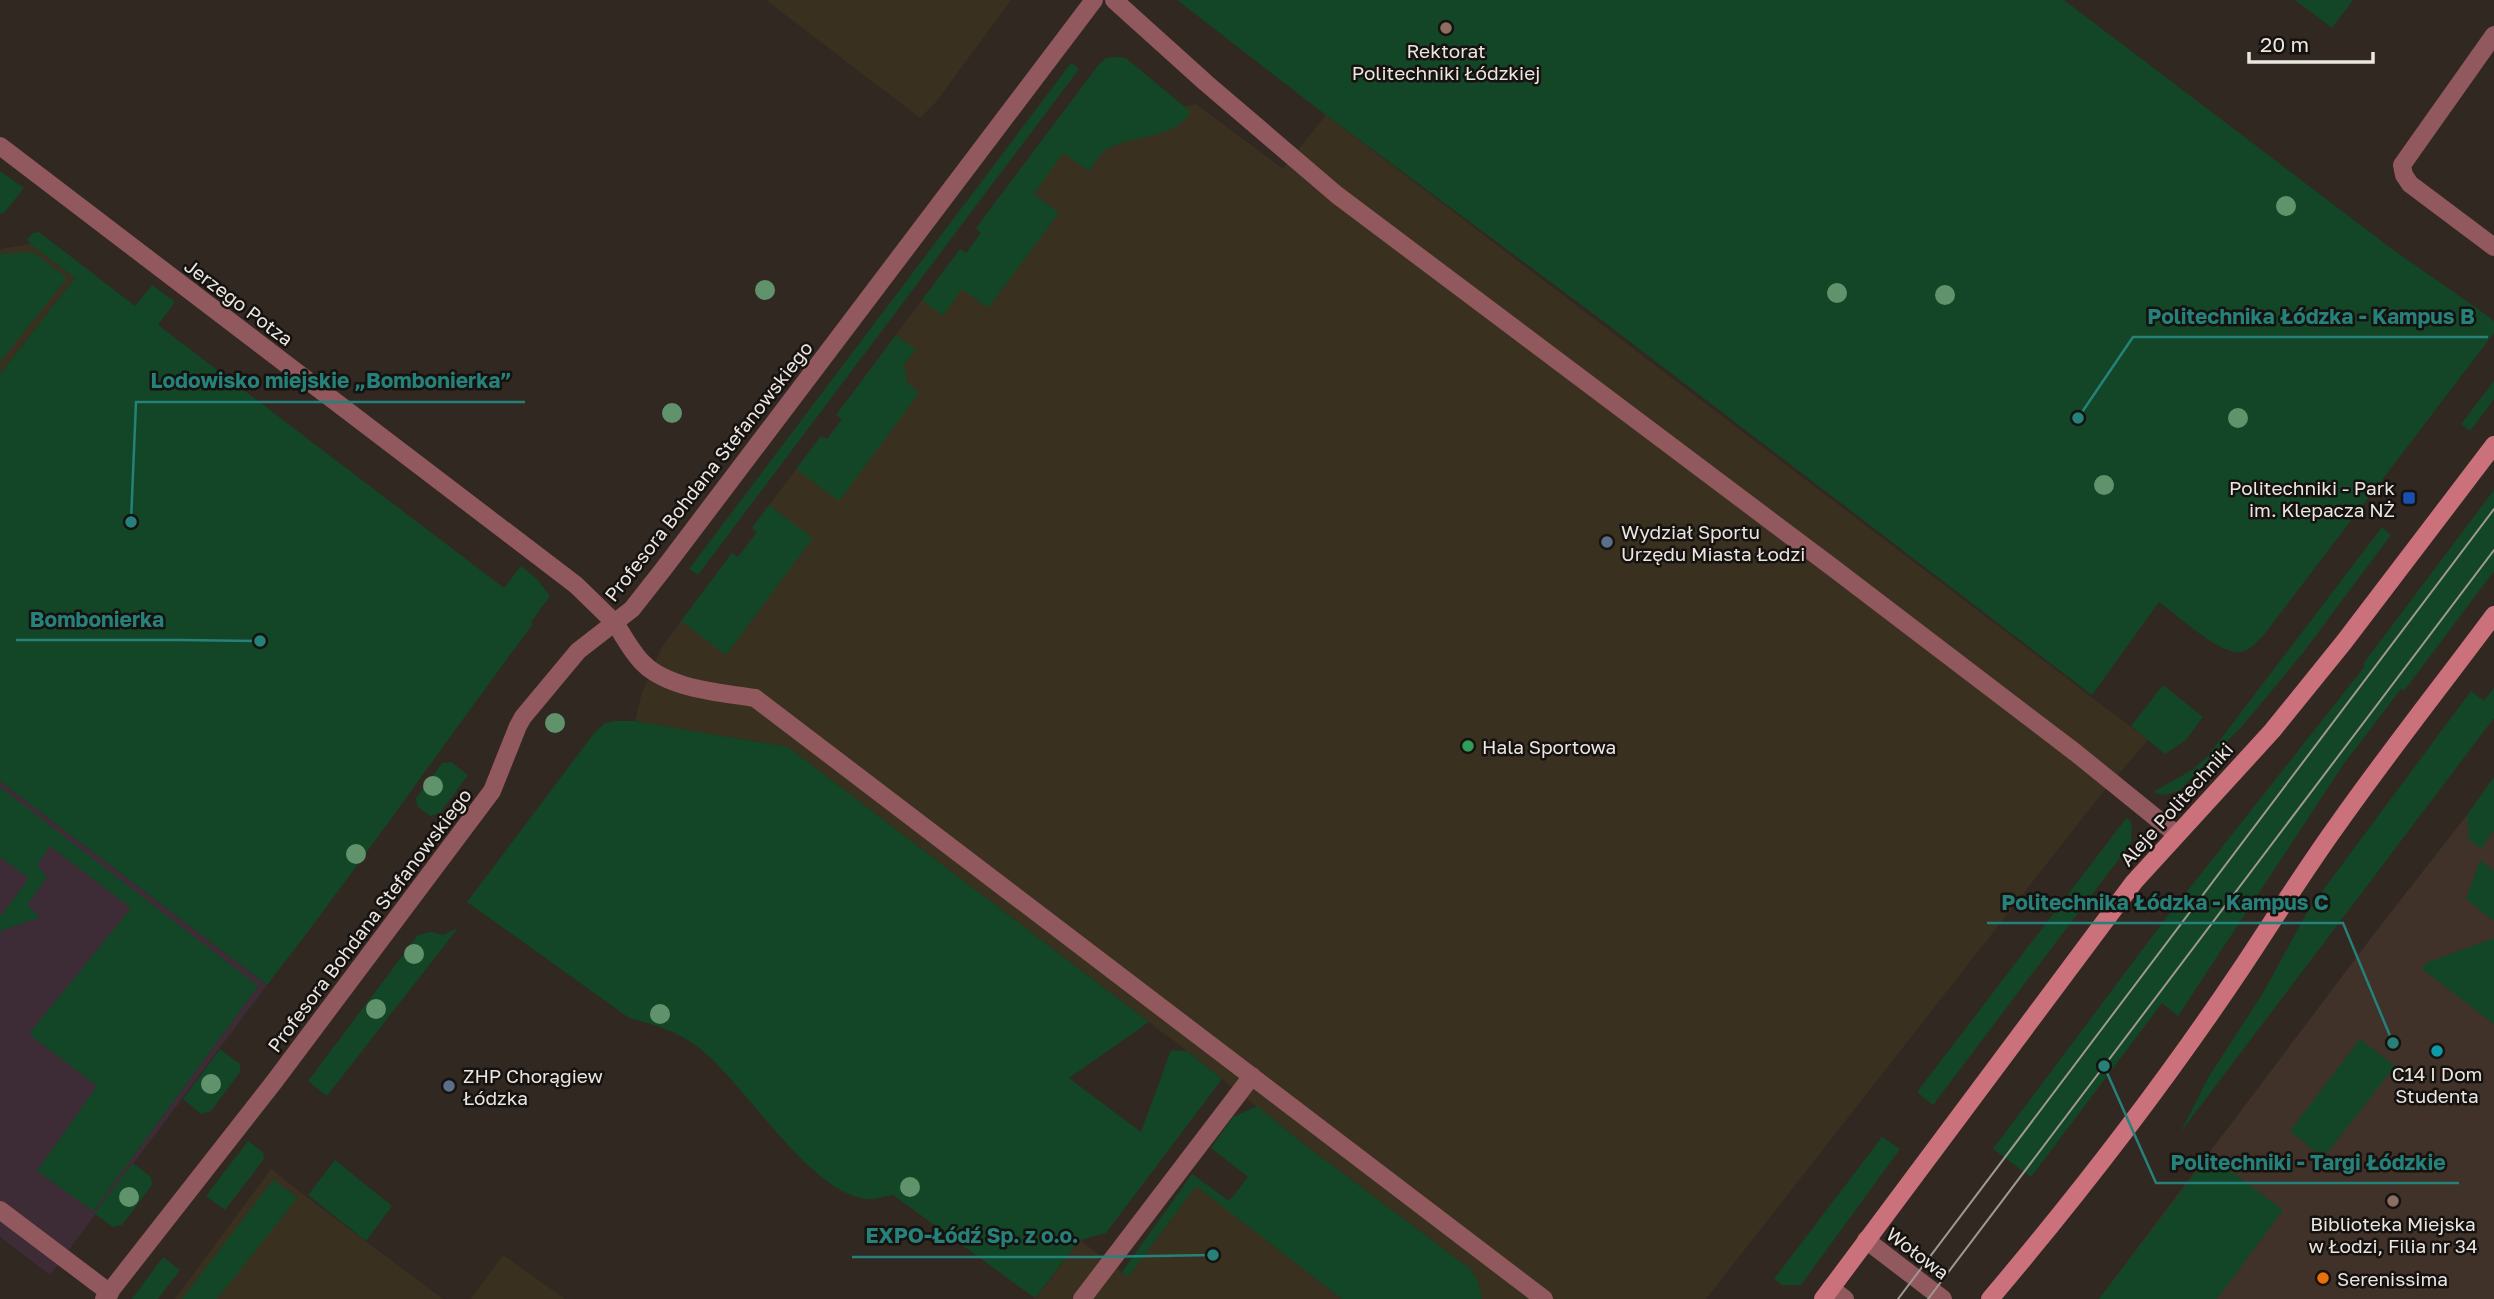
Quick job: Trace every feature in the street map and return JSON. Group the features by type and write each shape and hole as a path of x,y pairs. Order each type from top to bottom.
{"main road":[{"name":"Aleje Politechniki","path":"1833,1295 1866,1240 2134,882 2272,731 2494,445"},
{"path":"1990,1299 2068,1205 2150,1096 2241,970 2292,889 2340,821 2494,615"}],"street":[{"name":"Profesora Bohdana Stefanowskiego","path":"107,1296 274,1082 492,791 523,718 578,651 632,609 1094,0"},
{"path":"1114,0 1337,195 2076,752 2176,834"},
{"path":"2494,35 2402,165 2403,175 2410,184 2494,247"},
{"name":"Jerzego Potza","path":"0,146 576,584 615,623 642,662 673,681 696,689 755,698 1252,1076"},
{"path":"1082,1299 1252,1076 1544,1299"},
{"path":"0,1210 107,1296"},
{"name":"Wołowa","path":"1866,1240 1944,1299"}],"shaded area":[{"path":"766,0 1011,0 936,102 920,118"},
{"path":"1106,58 1127,59 1184,107 1196,104 1283,169 1326,115 2148,740 2099,797 1706,1299 1482,1299 1478,1281 1469,1268 788,747 635,721 641,696 662,647 732,553 738,557 757,532 752,528 821,436 827,439 842,419 836,415 960,249 966,253 981,233 976,228 1100,63"},
{"path":"30,244 75,278 0,374 0,249"},
{"path":"2494,777 2494,1299 2099,1299 2467,815"},
{"path":"0,781 267,985 50,1275 0,1237"},
{"path":"271,1169 300,1192 443,1299 175,1299"},
{"path":"1196,1185 1342,1299 1035,1299 1080,1240 1128,1277"},
{"path":"503,1255 565,1299 471,1299"}],"green space":[{"path":"1177,0 2064,0 2392,249 2485,314 2494,321 2494,333 2253,646 2240,652 2221,647 2198,633 2159,602 2092,695"},
{"path":"2295,0 2353,0 2332,28"},
{"path":"1106,58 1127,59 1191,112 1183,121 1162,133 1127,141 1106,150 1089,171 1063,153 1034,194 1059,213 988,308 962,289 943,316 922,300 960,249 966,253 981,233 976,228 1100,63"},
{"path":"1071,63 1079,69 698,575 689,569"},
{"path":"0,171 24,188 4,213 0,214"},
{"path":"39,232 135,306 152,285 175,302 158,325 504,588 521,566 537,579 550,596 531,622 533,624 267,985 0,781 0,374 75,278 30,244 27,239 33,233"},
{"path":"33,252 67,278 0,362 0,254"},
{"path":"896,335 916,350 904,364 907,382 919,393 839,501 796,469 821,436 827,439 842,419 836,415"},
{"path":"2494,381 2494,399 2470,431 2461,424"},
{"path":"2494,490 2494,571 2404,691 2401,689 2343,765 2178,1016 2162,1003 2031,1177 1993,1149 2166,918 2365,666 2363,664"},
{"path":"769,505 813,538 726,655 681,621 732,553 738,557 757,532 752,528"},
{"path":"2382,527 2391,535 2302,654 2244,724 2179,791 2163,795 2153,792 2192,770 2207,757"},
{"path":"2163,685 2203,717 2186,740 2165,754 2131,726"},
{"path":"2494,688 2494,718 2180,1133 2208,1078 2263,993 2309,909 2471,691 2484,701"},
{"path":"613,721 635,721 788,747 1149,1022 1069,1078 1141,1132 1171,1050 1187,1051 1222,1079 1106,1233 1080,1240 1035,1298 893,1195 867,1199 845,1192 823,1178 800,1158 736,1085 698,1047 665,1029 629,1018 467,902 595,732 604,724"},
{"path":"451,762 468,775 440,813 430,816 417,806 416,798 442,763"},
{"path":"2494,777 2494,830 2481,849 2469,840 2467,815"},
{"path":"0,787 258,986 93,1211 37,1171 97,1086 29,1034 131,908 50,846 37,865 47,877 27,905 40,917 0,931 0,917 29,878 0,857"},
{"path":"2127,817 2132,824 2131,843 1933,1105 1917,1092"},
{"path":"2480,860 2494,871 2494,921 2466,899"},
{"path":"458,928 327,1096 308,1081 418,935 431,932 443,935"},
{"path":"2494,938 2494,1024 2422,969 2426,963"},
{"path":"2360,1039 2395,1066 2323,1158 2290,1131"},
{"path":"220,1049 240,1064 240,1072 211,1111 201,1114 183,1099"},
{"path":"1257,1106 1469,1268 1478,1281 1482,1299 1342,1299 1196,1186 1128,1277 1122,1272 1192,1174 1229,1201 1248,1177 1211,1148 1233,1117"},
{"path":"1882,1137 1900,1149 1801,1285 1782,1285 1774,1279"},
{"path":"248,1141 263,1152 264,1159 225,1210 206,1196"},
{"path":"2209,1155 2283,1210 2217,1299 2099,1299"},
{"path":"335,1160 392,1206 366,1241 308,1195"},
{"path":"133,1163 151,1177 152,1185 122,1225 113,1227 94,1213"},
{"path":"273,1180 297,1197 295,1201 217,1299 182,1299"},
{"path":"163,1257 180,1270 158,1299 132,1299"}],"tram line":[{"path":"1898,1299 2494,509"},
{"path":"1928,1299 2494,550"}],"place":[{"name":"Rektorat Politechniki Łódzkiej","path":"1446,28"},
{"name":"Politechnika Łódzka - Kampus B","path":"2078,418"},
{"name":"Politechniki - Park im. Klepacza NŻ","path":"2409,498"},
{"name":"Lodowisko miejskie „Bombonierka”","path":"131,522"},
{"name":"Wydział Sportu Urzędu Miasta Łodzi","path":"1607,542"},
{"name":"Bombonierka","path":"260,641"},
{"name":"Hala Sportowa","path":"1468,746"},
{"name":"Politechnika Łódzka - Kampus C","path":"2393,1043"},
{"name":"C14 I Dom Studenta","path":"2437,1051"},
{"name":"Politechniki - Targi Łódzkie","path":"2104,1066"},
{"name":"ZHP Chorągiew Łódzka","path":"449,1086"},
{"name":"Biblioteka Miejska w Łodzi, Filia nr 34","path":"2393,1201"},
{"name":"EXPO-Łódź Sp. z o.o.","path":"1213,1255"},
{"name":"Serenissima","path":"2323,1278"}]}
